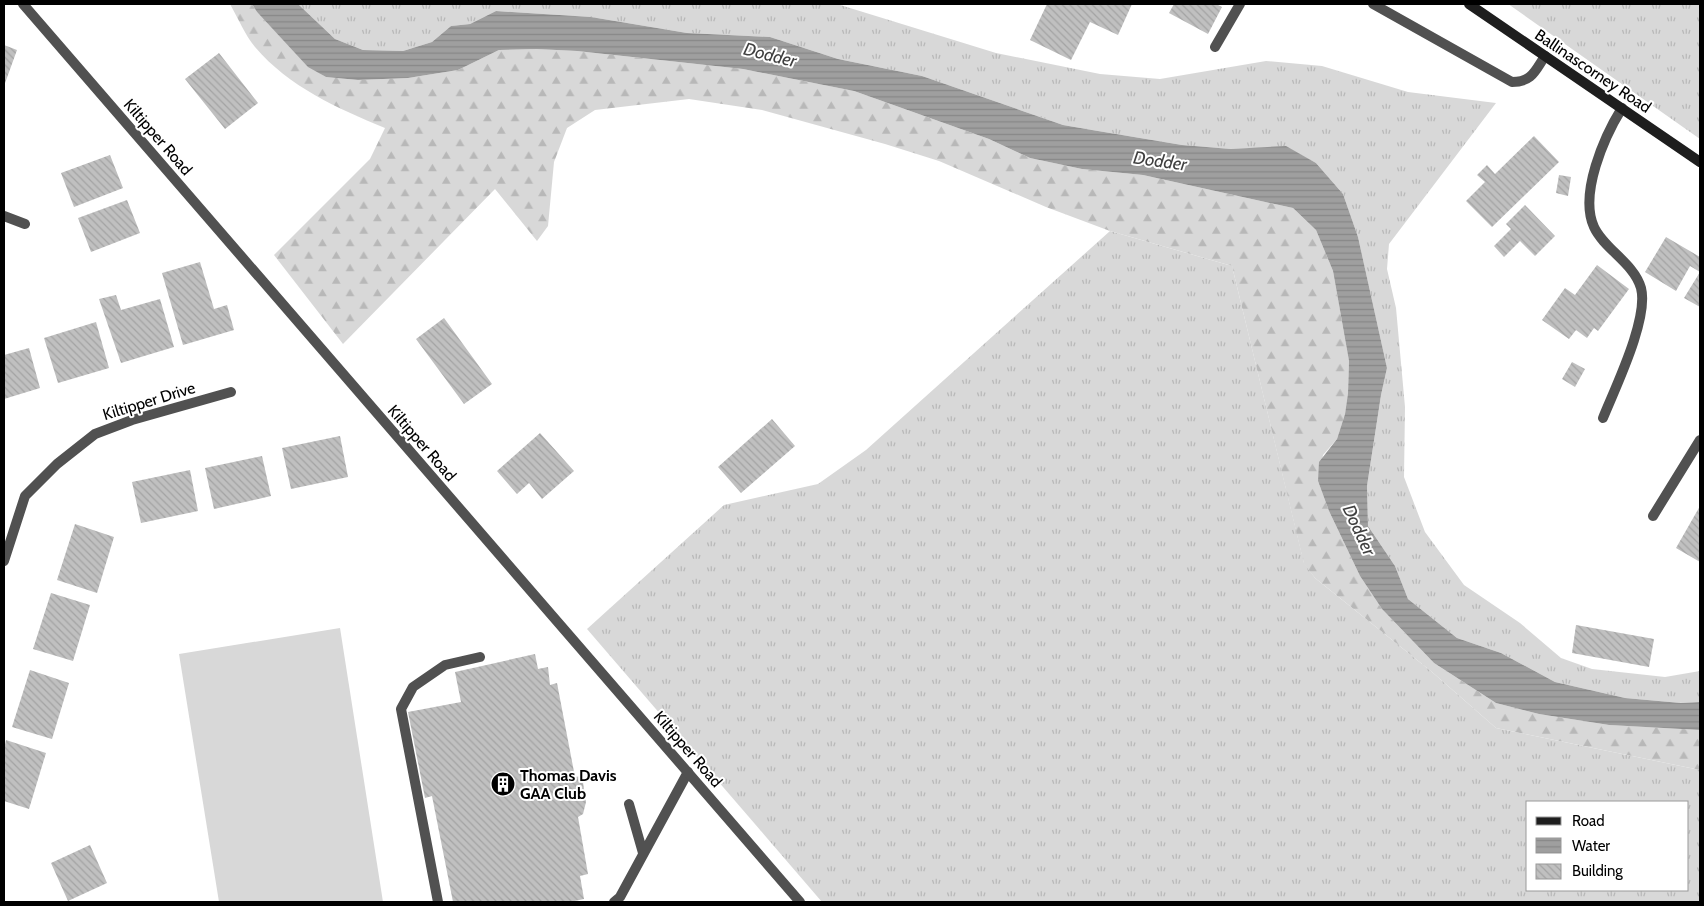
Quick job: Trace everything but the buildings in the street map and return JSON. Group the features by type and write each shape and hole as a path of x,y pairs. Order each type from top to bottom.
{"main road":[{"name":"Ballinascorney Road","path":"1469,4 1700,162"}],"street":[{"name":"Kiltipper Road","path":"23,4 800,902"},
{"path":"1215,47 1240,4"},
{"path":"1373,4 1512,82 1524,82 1532,75 1545,56"},
{"path":"1602,418 1635,339 1640,317 1641,288 1630,269 1594,228 1590,207 1595,164 1609,128 1622,108"},
{"path":"4,216 24,224"},
{"name":"Kiltipper Drive","path":"4,561 7,538 25,496 58,464 95,434 132,420 232,392"},
{"path":"1653,516 1700,440"},
{"path":"438,902 401,709 413,687 445,665 480,657"},
{"path":"614,902 688,772"},
{"path":"629,804 643,853"}],"green space":[{"path":"230,4 252,4 257,12 308,66 326,77 358,80 408,78 458,70 499,50 536,49 577,51 743,69 854,91 989,139 1030,158 1082,169 1143,175 1293,208 1316,230 1333,271 1349,361 1345,414 1337,439 1323,455 1318,481 1329,511 1360,576 1382,609 1434,663 1496,703 1539,714 1609,725 1700,730 1700,770 1496,728 1432,672 1315,578 1304,564 1232,266 1110,231 1046,207 939,161 885,144 762,110 689,99 595,110 567,128 554,162 548,226 537,241 495,189 343,344 274,255 370,159 385,128 349,113 315,95 283,74 251,42"},
{"path":"298,4 837,4 996,53 1100,74 1160,79 1266,61 1322,66 1408,92 1496,103 1389,244 1387,269 1396,308 1405,407 1404,477 1425,532 1464,585 1520,623 1561,658 1592,669 1665,677 1700,671 1700,702 1681,703 1625,698 1555,682 1501,653 1457,638 1408,599 1395,566 1368,526 1367,486 1387,368 1358,237 1343,194 1316,163 1286,147 1231,149 1182,145 1063,125 922,76 838,59 770,37 687,33 591,17 496,11 470,24 451,26 432,42 403,51 363,50 335,39"},
{"path":"1509,4 1700,4 1700,139 1511,6"},
{"path":"1110,231 1232,266 1304,563 1315,578 1432,672 1496,728 1700,770 1700,902 822,902 587,629 724,505 818,484 866,450"},
{"path":"340,628 383,902 219,902 179,654"}],"water":[{"name":"Dodder","path":"252,4 298,4 335,39 363,50 403,51 432,42 451,26 470,24 496,11 591,17 687,33 770,37 838,59 922,76 1063,125 1182,145 1231,149 1286,146 1316,163 1343,194 1358,237 1387,368 1367,486 1368,526 1395,566 1408,599 1457,638 1501,653 1555,682 1625,698 1681,703 1700,702 1700,730 1609,725 1539,714 1496,703 1434,663 1382,609 1360,576 1329,511 1318,481 1319,462 1337,439 1345,414 1349,361 1333,271 1316,230 1293,208 1143,175 1082,169 1030,158 989,139 854,91 743,69 577,51 536,49 499,50 458,70 408,78 358,80 326,77 308,67 257,12"}],"place":[{"name":"Thomas Davis GAA Club","path":"503,784"}]}
